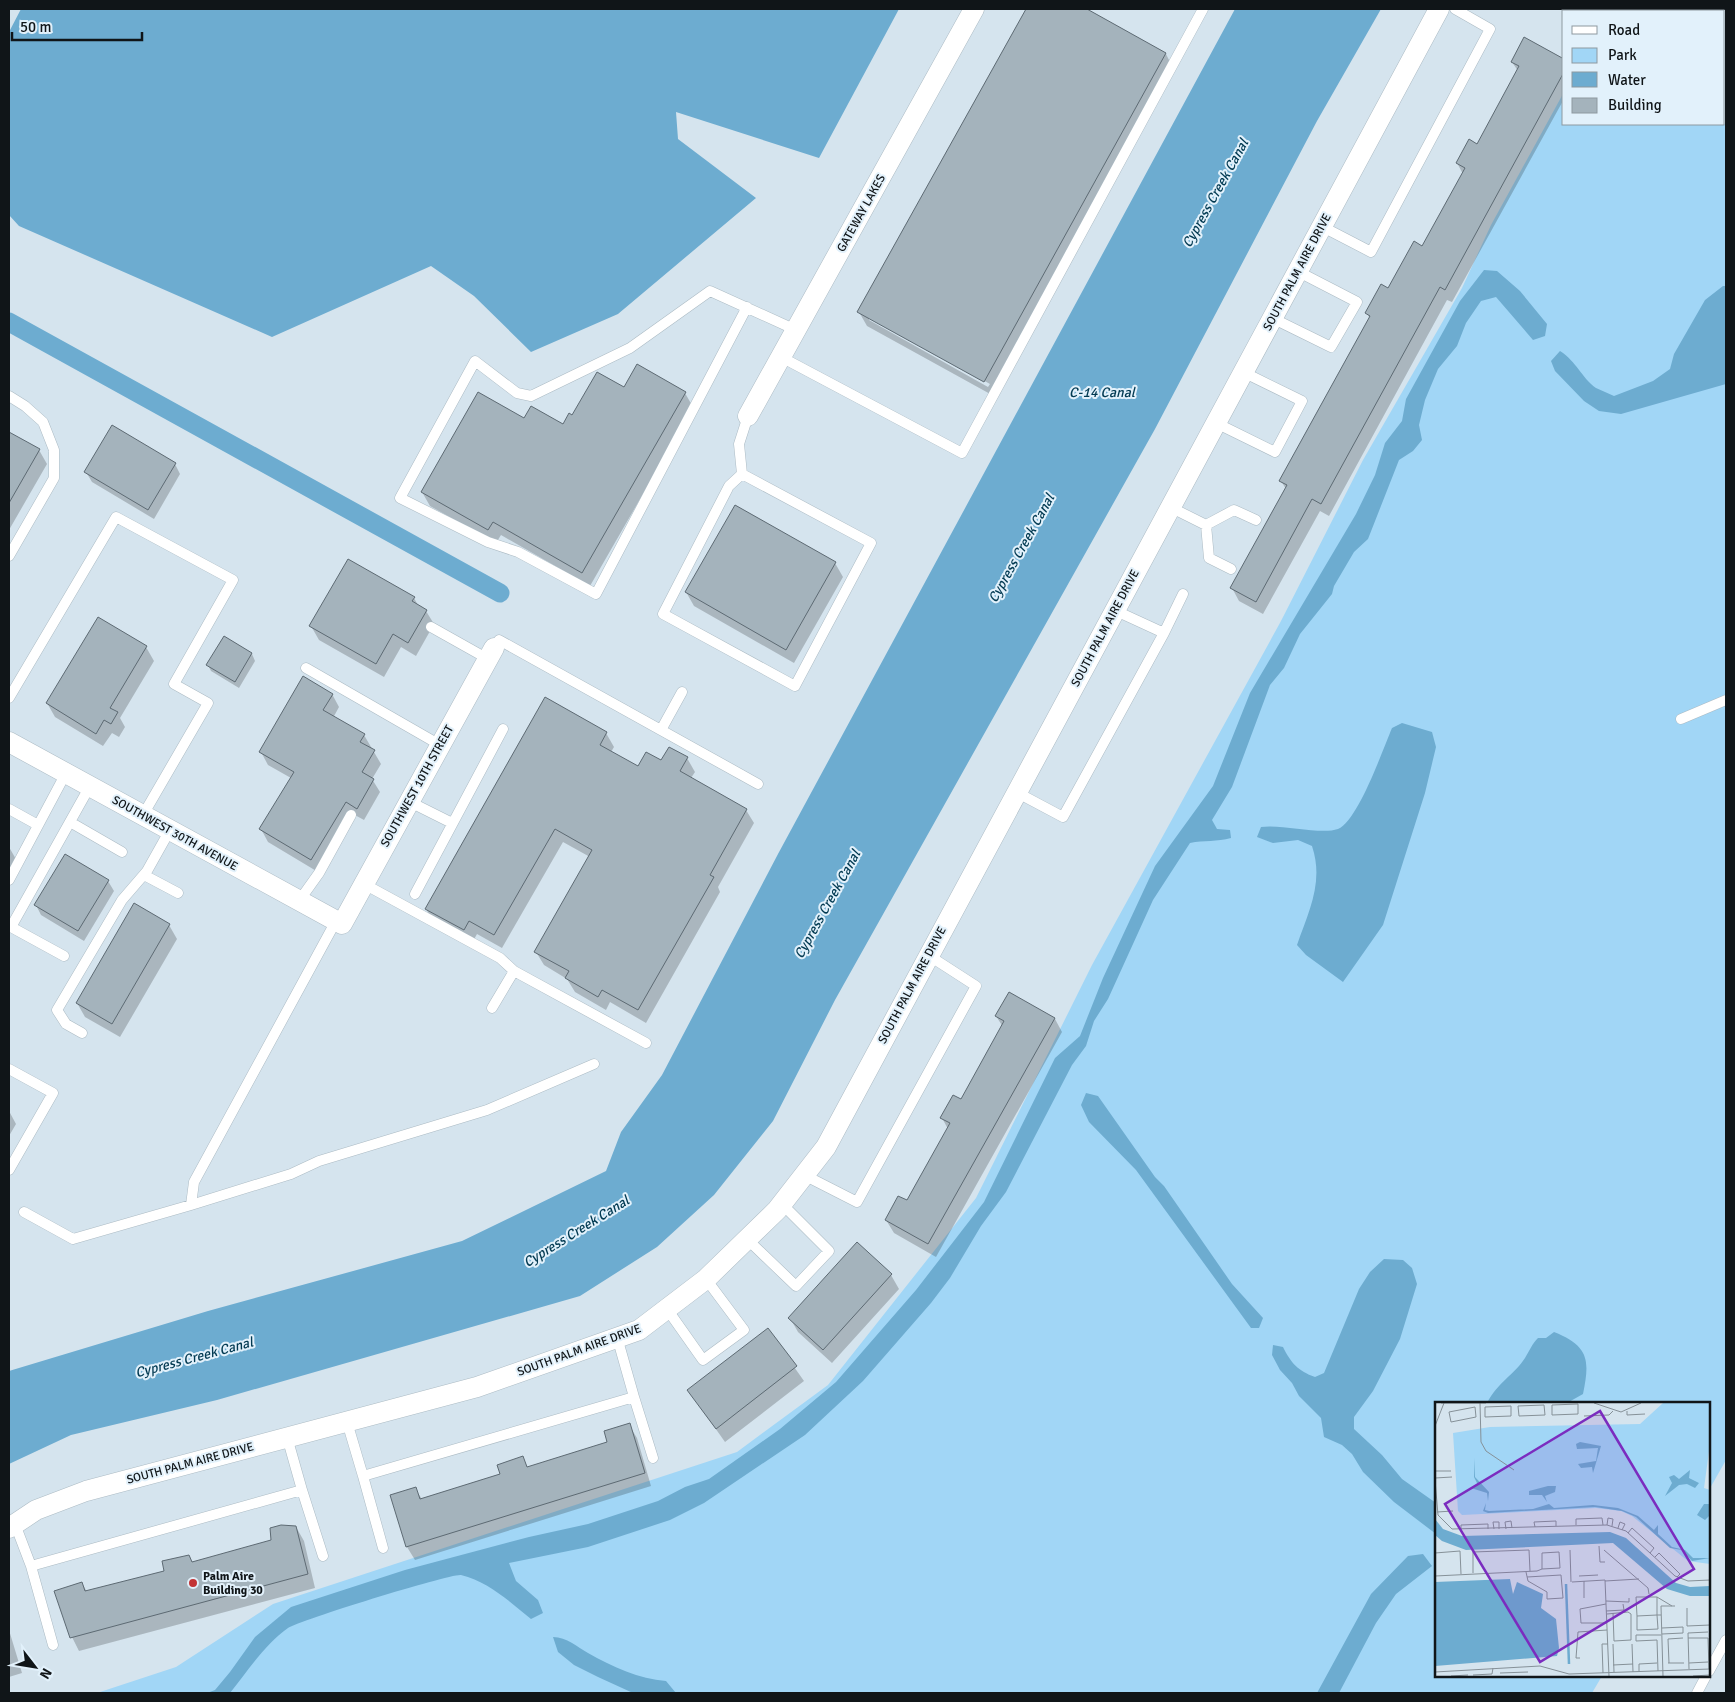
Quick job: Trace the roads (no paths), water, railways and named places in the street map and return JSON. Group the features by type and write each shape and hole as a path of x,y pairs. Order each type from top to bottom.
{"street":[{"name":"GATEWAY LAKES","path":"748,416 974,9"},
{"name":"SOUTH PALM AIRE DRIVE","path":"12,1526 36,1510 86,1491 477,1387 639,1330 706,1279 782,1204 826,1147 1439,9"},
{"name":"SOUTHWEST 10TH STREET","path":"339,923 364,884 408,801 494,649"},
{"name":"SOUTHWEST 30TH AVENUE","path":"9,742 339,923"}],"lane":[{"path":"781,357 962,453 1203,9"},
{"path":"1322,226 1371,252 1490,28 1455,9"},
{"path":"1272,318 1332,348 1357,302 1297,271"},
{"path":"747,307 596,594 518,552 488,542 400,498 475,361 518,393 531,396 630,348 710,291 747,307 796,330"},
{"path":"1216,422 1275,452 1302,401 1243,372"},
{"path":"9,396 25,406 43,422 54,450 54,478 9,556"},
{"path":"742,474 739,444 748,416"},
{"path":"742,474 871,543 796,686 662,614 728,486 742,474"},
{"path":"1170,507 1206,525"},
{"path":"1206,525 1234,510 1256,520"},
{"path":"9,698 116,517 232,580 174,684 208,703 143,815"},
{"path":"1206,525 1209,558 1231,570"},
{"path":"1016,792 1063,817 1164,633 1183,594"},
{"path":"1114,610 1164,633"},
{"path":"431,627 494,649 661,730 758,784"},
{"path":"306,668 440,745"},
{"path":"661,730 682,692"},
{"path":"1681,719 1726,700"},
{"path":"415,894 503,730"},
{"path":"9,880 66,773"},
{"path":"64,956 11,927 90,786"},
{"path":"408,801 452,823"},
{"path":"9,809 38,825"},
{"path":"299,901 319,873 351,815"},
{"path":"70,822 122,852"},
{"path":"82,1034 66,1024 57,1010 122,900 144,874 170,830"},
{"path":"144,874 178,893"},
{"path":"364,884 500,958 514,971 646,1043"},
{"path":"190,1205 194,1182 339,923"},
{"path":"804,1176 857,1202 976,986 928,955"},
{"path":"492,1008 514,971"},
{"path":"24,1212 73,1239 291,1174 319,1161 487,1110 594,1064"},
{"path":"9,1069 53,1093 9,1170"},
{"path":"747,1239 796,1286 829,1251 782,1204"},
{"path":"667,1309 703,1360 744,1330 706,1279"},
{"path":"617,1337 653,1458"},
{"path":"363,1476 634,1397"},
{"path":"347,1422 384,1548"},
{"path":"287,1438 323,1556"},
{"path":"31,1566 302,1490"},
{"path":"12,1526 31,1566 53,1645"},
{"path":"1710,1670 1726,1640"},
{"path":"1697,1693 1705,1677"}],"water":[{"path":"21,9 899,9 819,158 676,112 678,139 756,198 618,314 531,352 474,296 431,266 272,337 19,226 9,215 9,32"},
{"name":"C-14 Canal","path":"1235,9 1381,9 1317,121 1155,429 835,1000 773,1121 714,1195 657,1247 580,1296 217,1400 71,1435 9,1464 9,1371 208,1311 462,1241 606,1171 621,1132 662,1075 778,854"},
{"path":"1484,270 1497,271 1520,291 1547,324 1545,336 1533,340 1496,297 1481,301 1466,323 1457,346 1438,369 1425,400 1419,425 1422,440 1413,451 1399,460 1368,539 1354,552 1334,586 1332,594 1300,634 1284,668 1270,685 1232,787 1212,820 1217,829 1230,830 1231,838 1190,843 1153,900 1108,999 1094,1021 1086,1046 1072,1065 1006,1192 981,1226 950,1278 931,1303 863,1381 805,1435 704,1503 670,1520 588,1547 509,1563 516,1581 538,1600 543,1613 531,1619 499,1593 481,1582 461,1575 451,1576 346,1607 288,1628 264,1650 230,1693 207,1693 215,1690 255,1637 291,1607 405,1570 529,1537 588,1524 658,1501 685,1487 709,1479 780,1429 836,1382 916,1290 984,1202 1055,1058 1080,1036 1103,978 1155,866 1213,786 1250,693 1356,514 1375,475 1385,443 1402,421 1406,399 1460,301"},
{"path":"1723,286 1726,286 1726,384 1621,414 1599,411 1584,401 1555,371 1551,361 1560,351 1571,360 1596,388 1614,396 1653,381 1670,369 1674,354 1705,300"},
{"path":"1402,723 1432,732 1436,747 1425,793 1383,925 1343,982 1306,955 1297,945 1314,896 1316,884 1315,859 1312,846 1298,840 1273,843 1257,837 1261,827 1270,826 1331,831 1338,829 1346,823 1362,799 1392,728"},
{"path":"1086,1093 1098,1096 1155,1177 1164,1186 1232,1284 1263,1318 1259,1328 1251,1328 1136,1170 1089,1122 1081,1105"},
{"path":"1384,1259 1403,1260 1412,1268 1417,1284 1400,1339 1373,1391 1354,1417 1354,1429 1382,1455 1402,1479 1435,1502 1435,1533 1394,1502 1363,1472 1352,1454 1342,1445 1324,1437 1321,1418 1299,1396 1292,1383 1280,1370 1272,1355 1273,1345 1283,1347 1292,1362 1304,1372 1315,1377 1324,1373 1359,1289 1370,1272"},
{"path":"1554,1332 1566,1337 1580,1349 1586,1363 1583,1394 1569,1402 1488,1402 1496,1390 1521,1364 1538,1338 1546,1338"},
{"path":"1423,1554 1432,1566 1396,1594 1376,1623 1339,1693 1317,1693 1371,1594 1408,1556"},
{"path":"553,1637 567,1640 597,1658 626,1671 646,1678 666,1681 676,1693 633,1693 574,1665 558,1652"}],"waterway":[{"path":"9,322 500,593"}],"place":[{"name":"Palm Aire Building 30","path":"193,1583"}],"water label":[{"name":"Cypress Creek Canal","path":"1215,193"},
{"name":"Cypress Creek Canal","path":"1021,548"},
{"name":"Cypress Creek Canal","path":"827,904"},
{"name":"Cypress Creek Canal","path":"576,1231"},
{"name":"Cypress Creek Canal","path":"194,1357"}]}
